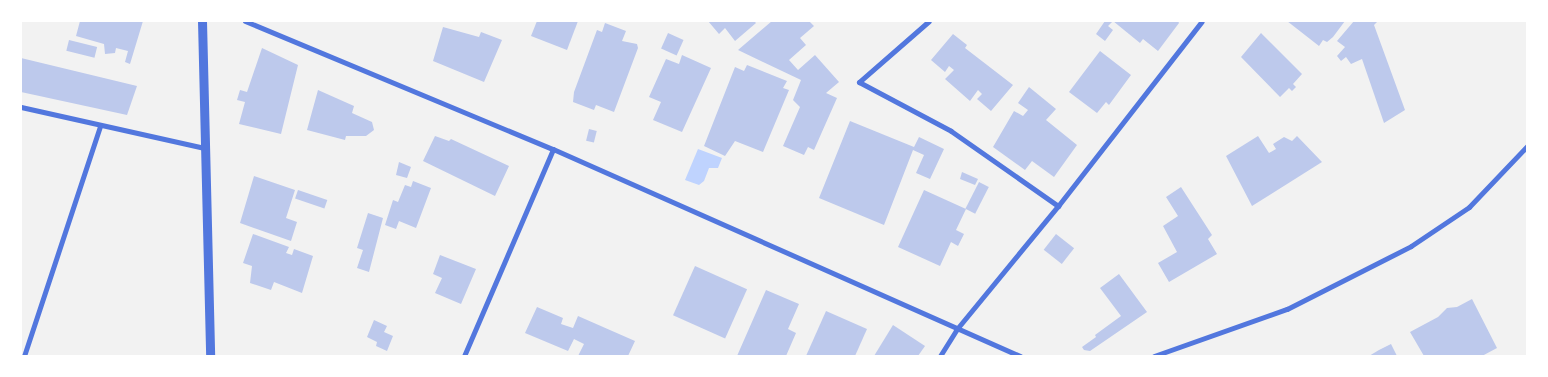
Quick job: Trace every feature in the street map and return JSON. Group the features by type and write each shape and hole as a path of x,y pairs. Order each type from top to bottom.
{"street":[{"path":"202,21 210,356"},
{"path":"245,21 553,149 956,330 1020,356"},
{"path":"929,21 859,82 951,131 1058,206"},
{"path":"940,356 956,330 1058,206 1202,21"},
{"path":"21,107 204,148"},
{"path":"24,356 100,126"},
{"path":"1154,356 1287,309 1411,246 1469,207 1527,146"},
{"path":"464,356 553,149"}],"water":[{"path":"698,149 722,158 718,168 709,168 704,181 699,185 685,180"}],"building":[{"path":"80,21 143,21 130,64 125,62 128,51 116,48 115,53 105,54 104,44 76,36"},
{"path":"537,21 578,21 567,50 531,36"},
{"path":"708,21 754,21 756,23 735,41 725,28 719,34"},
{"path":"772,21 809,21 814,26 800,38 806,45 789,60 798,70 815,55 839,82 826,93 837,98 814,150 808,147 804,155 783,146 800,107 793,100 801,80 738,50"},
{"path":"1105,21 1113,21 1108,26 1113,30 1105,41 1096,34"},
{"path":"1113,21 1178,21 1179,23 1158,51 1143,39 1140,43"},
{"path":"1287,21 1345,21 1333,37 1327,42 1323,40 1319,46"},
{"path":"1354,21 1378,21 1374,25 1405,110 1384,123 1362,59 1351,64 1346,57 1341,61 1337,56 1345,47 1337,41"},
{"path":"605,23 626,31 622,41 637,44 638,48 614,112 596,105 594,110 573,102 574,92 597,30 602,32"},
{"path":"443,27 479,37 481,32 502,40 484,82 433,61"},
{"path":"668,33 684,40 677,55 661,49"},
{"path":"1261,33 1302,74 1293,84 1296,87 1292,91 1289,88 1280,97 1241,57"},
{"path":"953,34 967,45 965,48 1013,85 991,111 977,99 982,94 978,90 970,101 945,79 954,70 949,66 945,72 931,60"},
{"path":"69,40 97,47 94,58 66,51"},
{"path":"262,48 298,65 281,134 239,124 245,102 237,100 240,90 247,92"},
{"path":"1100,51 1131,75 1109,105 1106,102 1097,113 1069,92"},
{"path":"682,55 711,68 682,132 653,120 661,102 649,97 666,59 679,64"},
{"path":"21,58 137,86 127,115 21,92"},
{"path":"747,65 787,81 783,88 789,90 763,152 735,141 725,156 704,146 735,67 744,71"},
{"path":"1029,87 1056,109 1046,120 1077,145 1054,177 1032,161 1025,170 993,147 1014,111 1023,116 1028,110 1018,103"},
{"path":"318,90 354,106 352,113 372,122 374,130 366,136 346,136 345,140 307,130"},
{"path":"850,121 914,147 919,137 944,149 930,179 916,173 924,155 913,150 884,225 819,198"},
{"path":"589,129 597,131 594,143 586,141"},
{"path":"435,136 449,141 451,139 509,166 495,196 423,161"},
{"path":"1258,136 1269,153 1276,149 1273,144 1284,137 1292,141 1297,136 1322,162 1252,206 1226,156"},
{"path":"399,162 411,167 407,178 396,175"},
{"path":"962,172 978,179 975,185 960,179"},
{"path":"254,176 295,190 286,218 297,222 291,241 240,223"},
{"path":"413,181 431,188 416,228 399,221 396,229 385,225 393,200 398,202 405,185 411,187"},
{"path":"979,182 989,187 975,214 965,209"},
{"path":"1181,187 1212,235 1208,239 1217,254 1169,282 1158,263 1177,252 1163,226 1178,216 1166,197"},
{"path":"298,190 327,200 324,209 295,199"},
{"path":"924,190 966,209 956,230 964,234 958,246 951,242 940,266 898,247"},
{"path":"368,213 383,218 369,272 357,268 363,250 357,248"},
{"path":"253,234 289,247 286,253 292,255 294,249 313,256 302,293 274,282 271,290 250,283 252,266 243,263"},
{"path":"1056,234 1074,248 1062,264 1044,250"},
{"path":"440,255 476,269 461,304 435,293 442,278 433,274"},
{"path":"695,266 747,289 725,339 673,315"},
{"path":"1119,274 1147,312 1090,351 1084,350 1082,347 1096,337 1095,335 1121,316 1100,288"},
{"path":"766,290 799,304 788,329 796,333 786,356 737,356"},
{"path":"1472,299 1497,348 1482,356 1424,356 1410,332 1438,317 1447,308 1457,307"},
{"path":"537,307 563,318 561,324 573,328 578,316 635,341 628,356 578,356 584,344 574,339 568,351 525,333"},
{"path":"826,311 867,329 855,356 806,356"},
{"path":"374,320 387,326 384,332 393,336 387,351 376,346 377,342 367,337"},
{"path":"893,325 925,346 918,356 874,356"},
{"path":"1391,344 1397,356 1369,356 1379,350"}]}
